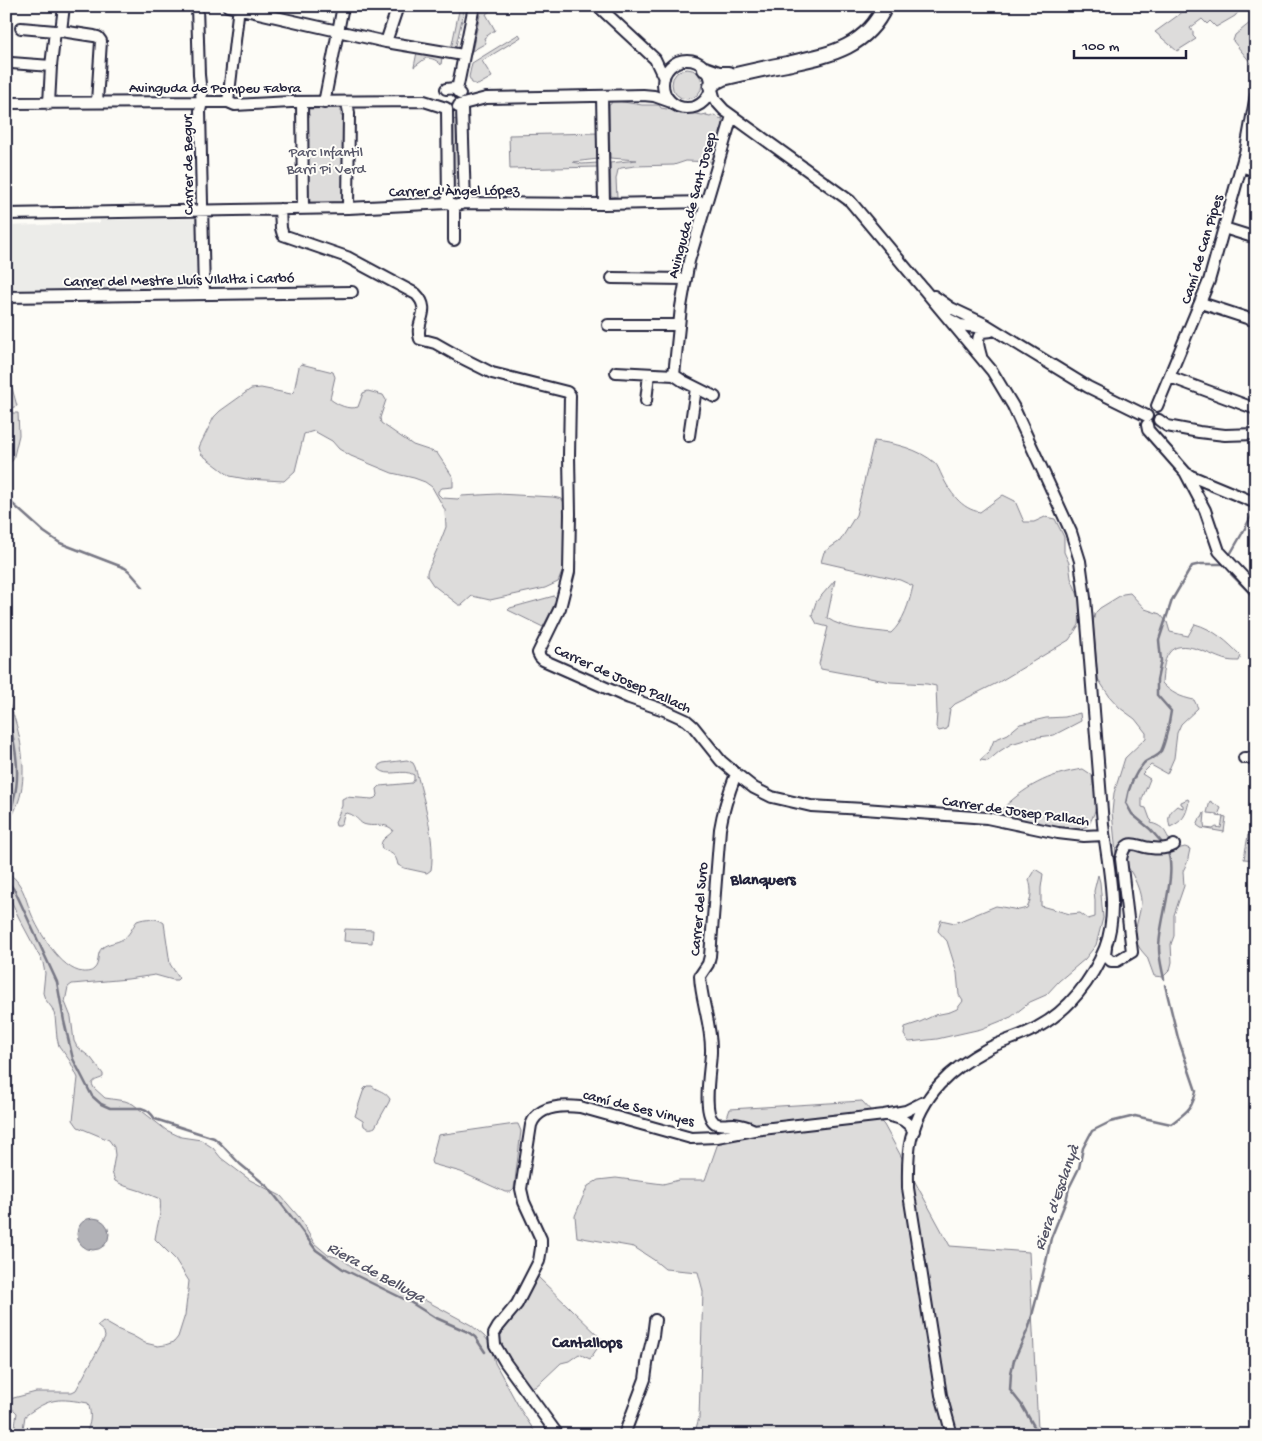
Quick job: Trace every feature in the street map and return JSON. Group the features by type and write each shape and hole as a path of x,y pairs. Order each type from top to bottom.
{"main road":[{"path":"705,69 720,74 730,74 832,50 856,38 867,27 880,6"},
{"path":"711,86 723,78 815,58 843,49 870,29 885,6"}],"street":[{"path":"49,104 51,66 64,6"},
{"name":"Carrer de Begur","path":"197,6 198,75 202,102 200,111 204,294"},
{"path":"278,17 279,6"},
{"path":"324,102 343,6"},
{"path":"386,42 398,6"},
{"path":"454,240 451,205 452,107 461,98 458,91 459,73 474,6"},
{"path":"598,6 655,59 664,82 666,95 671,102"},
{"path":"228,102 235,7 386,42 463,55"},
{"path":"21,28 58,31 98,38 101,41 98,102"},
{"path":"643,95 664,82 667,70 673,64 681,61 702,65 710,78 717,104 850,201 992,371 1013,406 1071,532 1080,561 1085,598 1104,835 1110,885 1110,957"},
{"path":"11,62 51,66"},
{"path":"459,73 455,80 443,91 440,102 452,107 462,108 465,203"},
{"path":"695,107 709,94 711,86"},
{"path":"443,91 450,88 478,99"},
{"name":"Avinguda de Pompeu Fabra","path":"424,101 443,91"},
{"path":"452,107 486,98 643,95 654,96 687,108 695,107 728,113"},
{"name":"Camí de Can Pipes","path":"1151,419 1209,282 1246,149 1256,95"},
{"path":"602,96 604,204"},
{"name":"Avinguda de Pompeu Fabra","path":"6,104 228,102 235,105 302,102 424,101 452,107"},
{"path":"302,102 302,209"},
{"path":"347,102 350,113 348,208"},
{"name":"Avinguda de Sant Josep","path":"674,375 689,261 728,113"},
{"path":"1241,166 1256,171"},
{"name":"Carrer d'Àngel López","path":"6,214 348,208 465,203 604,204 706,202"},
{"name":"Carrer de Josep Pallach","path":"280,209 280,228 282,234 346,257 416,294 422,300 424,307 418,334 420,339 435,343 492,373 569,394 571,398 568,456 570,505 569,572 560,608 540,649 539,655 543,660 629,698 686,720 721,761 754,788 772,797 811,806 987,818 1058,833 1084,836 1104,835"},
{"path":"1224,228 1256,238"},
{"path":"612,278 686,279"},
{"path":"919,284 951,308 984,324 1082,383 1151,419 1167,426 1198,432 1225,435 1256,434"},
{"name":"Carrer del Mestre Lluís VIlalta i Carbó","path":"6,298 352,292"},
{"path":"1201,303 1256,321"},
{"path":"946,317 960,325 982,327 995,331"},
{"path":"963,337 959,328 961,322 968,317"},
{"path":"608,324 680,325"},
{"path":"982,360 978,335 982,332 995,331"},
{"path":"616,372 674,375 715,397"},
{"path":"646,401 649,374"},
{"path":"1170,377 1256,409"},
{"path":"689,436 696,388"},
{"path":"1151,419 1148,430 1185,472 1209,520 1219,551 1256,591"},
{"path":"1185,472 1254,502"},
{"path":"1197,493 1195,484 1197,481 1203,481"},
{"path":"1244,758 1256,758"},
{"name":"Carrer del Suro","path":"736,774 729,791 720,829 710,956 708,964 700,976 700,984 711,1039 708,1083 710,1116 716,1124 744,1126 754,1130"},
{"path":"952,1435 941,1395 908,1188 908,1163 911,1140 917,1119 941,1082 968,1060 991,1047 1029,1032 1053,1017 1072,1001 1088,980 1110,957 1132,952 1122,876 1122,853 1125,848 1133,844 1150,848 1169,847"},
{"path":"1088,980 1101,967 1114,965 1110,957 1107,939 1110,922"},
{"name":"camí de Ses Vinyes","path":"558,1435 505,1362 496,1345 494,1334 517,1304 539,1261 541,1239 524,1202 521,1189 533,1121 544,1110 553,1107 580,1107 691,1138 716,1137 754,1130 884,1115 906,1111 927,1101"},
{"name":"camí de Ses Vinyes","path":"884,1115 901,1118 914,1131"},
{"path":"624,1435 645,1379 655,1320"}],"shaded area":[{"path":"196,218 196,288 6,291 6,226 100,223 100,220"},
{"path":"93,1218 99,1219 104,1223 108,1228 108,1240 104,1245 99,1249 93,1250 87,1249 82,1245 78,1240 77,1234 78,1228 82,1223 87,1219"}],"green space":[{"path":"460,6 465,6 455,50 451,49"},
{"path":"482,6 487,6 490,11 486,14 495,30 484,38 486,43 472,51"},
{"path":"1191,6 1240,6 1235,16 1216,27 1210,21 1207,24 1202,19 1190,28 1196,39 1177,51 1155,32"},
{"path":"1256,18 1255,74 1250,70 1251,63 1233,41 1235,35"},
{"path":"519,34 521,37 482,61 492,77 478,85 472,83 469,77 472,63"},
{"path":"417,52 442,57 441,65 430,58 426,58 414,67"},
{"path":"687,69 693,70 701,78 701,90 693,98 687,99 681,98 673,90 672,84 673,78 681,70"},
{"path":"611,100 642,105 659,105 661,108 702,115 707,114 706,116 710,117 714,115 721,119 723,116 723,125 712,162 686,161 674,165 621,168 618,170 616,179 617,197 611,196 610,163 637,160 610,158 609,105"},
{"name":"Parc Infantil Barri Pi Verd","path":"341,108 341,116 344,116 345,204 309,205 307,202 310,202 310,198 307,198 305,117 309,117 309,114 305,114 307,109"},
{"path":"460,119 462,191 451,192 450,120"},
{"path":"598,133 598,159 573,162 582,164 598,163 598,167 510,169 509,135"},
{"path":"301,364 333,372 335,377 330,399 343,406 358,407 363,393 368,391 383,395 386,400 380,418 381,423 413,445 437,453 453,477 453,487 442,488 438,491 442,498 458,499 461,496 498,494 562,499 565,505 565,565 558,582 545,588 490,600 472,596 462,605 459,605 433,585 427,576 446,527 445,510 432,487 425,482 392,473 351,456 339,449 332,441 314,431 304,434 295,471 284,481 246,479 230,476 201,454 200,445 214,417 220,411 251,389 261,388 291,394 294,391"},
{"path":"6,386 12,388 17,406 11,408 11,413 18,413 19,435 13,460 6,466"},
{"path":"874,441 906,447 929,458 936,464 957,499 973,510 980,512 1003,495 1015,501 1024,522 1034,522 1045,517 1055,519 1064,537 1064,552 1069,563 1071,578 1081,603 1079,625 1069,640 999,682 955,704 950,709 947,729 939,731 936,727 936,686 891,682 821,669 819,664 828,627 817,624 812,615 816,602 835,580 827,618 841,625 858,629 891,633 903,617 913,586 900,580 821,562 824,552 840,541 856,515"},
{"path":"1130,593 1145,609 1160,614 1167,622 1170,632 1188,636 1195,624 1208,629 1220,637 1241,656 1239,661 1229,661 1195,648 1180,647 1174,648 1169,653 1164,663 1162,683 1176,694 1194,700 1198,708 1181,724 1177,733 1174,758 1167,774 1151,765 1142,774 1150,779 1142,799 1142,807 1146,808 1152,821 1151,823 1164,831 1177,849 1185,847 1190,849 1183,871 1184,886 1174,915 1174,936 1171,944 1172,962 1170,970 1163,977 1154,976 1147,957 1134,939 1141,897 1125,862 1116,854 1112,812 1114,793 1125,758 1146,738 1146,733 1135,719 1120,708 1110,697 1098,679 1093,622 1095,613 1100,608 1123,594"},
{"path":"554,596 557,599 543,627 508,610 510,608"},
{"path":"6,697 15,719 21,744 23,781 15,810 6,828 6,802 11,779 10,761 6,744"},
{"path":"1080,713 1081,721 1054,735 1031,738 1011,744 988,761 980,760 989,752 994,740 1008,734 1020,724"},
{"path":"407,760 413,763 415,767 428,818 432,858 431,870 427,873 398,865 394,856 382,849 383,840 393,830 390,828 384,825 364,824 347,813 344,814 340,826 336,826 335,822 342,806 342,799 346,797 372,799 378,795 377,789 380,786 412,783 414,775 410,773 387,773 379,769 379,765 383,763"},
{"path":"1083,769 1092,775 1096,800 1093,817 1088,826 1072,830 1045,828 1013,820 999,812 1018,795 1037,783 1059,774"},
{"path":"1188,799 1185,814 1178,823 1170,827 1170,813 1177,806 1183,808 1181,802"},
{"path":"1210,801 1221,808 1218,815 1226,817 1224,832 1201,828 1197,825 1205,813 1205,828 1221,828 1223,817 1207,813"},
{"path":"1248,835 1256,836 1256,860 1244,859"},
{"path":"1035,869 1043,874 1041,906 1070,914 1080,913 1088,919 1095,917 1094,891 1098,875 1103,918 1096,945 1085,959 1046,995 1030,1002 1011,1017 981,1029 937,1039 909,1042 904,1035 905,1027 935,1015 957,1009 963,1001 959,995 957,973 947,941 938,931 941,920 955,923 996,906 1019,910 1027,908 1031,894 1029,879"},
{"path":"6,870 21,887 31,913 45,939 59,957 75,970 89,972 93,970 96,967 102,948 125,937 137,921 151,919 164,923 170,964 179,978 177,980 155,975 72,984 68,987 65,1002 71,1017 74,1041 77,1047 91,1058 103,1074 103,1077 93,1082 94,1088 105,1098 133,1104 166,1130 181,1137 201,1140 250,1180 281,1196 299,1217 314,1243 328,1255 341,1258 356,1270 408,1291 471,1325 490,1343 495,1363 520,1409 537,1435 85,1435 90,1419 88,1403 55,1400 42,1405 25,1416 22,1435 12,1435 17,1413 13,1409 6,1407 6,1400 36,1392 72,1392 76,1390 105,1337 104,1332 97,1326 103,1321 145,1343 158,1346 174,1342 178,1337 185,1315 189,1281 175,1259 155,1239 160,1214 160,1199 115,1181 112,1172 115,1155 114,1147 109,1140 78,1127 73,1120 78,1078 70,1061 59,1046 55,1016 43,993 45,973 43,963 6,889"},
{"path":"345,929 373,930 372,943 344,941"},
{"path":"367,1086 372,1086 386,1094 390,1099 375,1127 371,1128 364,1126 363,1121 355,1116 364,1089"},
{"path":"862,1101 884,1125 950,1246 1029,1252 1038,1429 1042,1435 694,1435 699,1418 703,1291 698,1272 665,1269 634,1247 577,1237 575,1216 588,1186 598,1180 616,1178 663,1184 679,1180 705,1180 730,1109"},
{"path":"518,1124 521,1131 514,1189 511,1192 505,1192 461,1172 432,1164 431,1161 438,1135"},
{"path":"538,1277 603,1340 590,1359 579,1354 569,1361 561,1363 535,1387 530,1388 498,1345 497,1335 525,1298"}],"waterway":[{"path":"6,498 44,532 60,543 125,568 143,587"},
{"name":"Riera d'Esclanyà","path":"1228,558 1256,507"},
{"name":"Riera d'Esclanyà","path":"1164,845 1150,829 1132,814 1126,803 1132,782 1140,767 1160,753 1168,727 1171,711 1157,695 1157,680 1161,661 1159,640 1172,600 1192,566 1222,564 1224,562"},
{"path":"1231,574 1256,599"},
{"name":"Riera de Belluga","path":"6,714 12,734 17,767 16,788 6,820"},
{"name":"Riera d'Esclanyà","path":"1164,979 1159,948 1169,884 1170,860 1167,850"},
{"name":"Riera de Belluga","path":"6,879 15,891 57,982 73,1059 92,1096 101,1104 110,1108 141,1108 149,1112 155,1119 214,1138 240,1164 268,1187 316,1250 343,1269 410,1302 434,1317 468,1332 475,1337 485,1352"},
{"name":"Riera d'Esclanyà","path":"1039,1435 1021,1404 1010,1390 1011,1373 1014,1360 1029,1327 1051,1238 1066,1201 1069,1188 1079,1168 1083,1148 1092,1131 1110,1122 1135,1116 1171,1124 1188,1110 1193,1102 1196,1091 1178,1038 1165,985"}],"district":[{"name":"Blanquers","path":"763,878"},
{"name":"Cantallops","path":"587,1341"}]}
